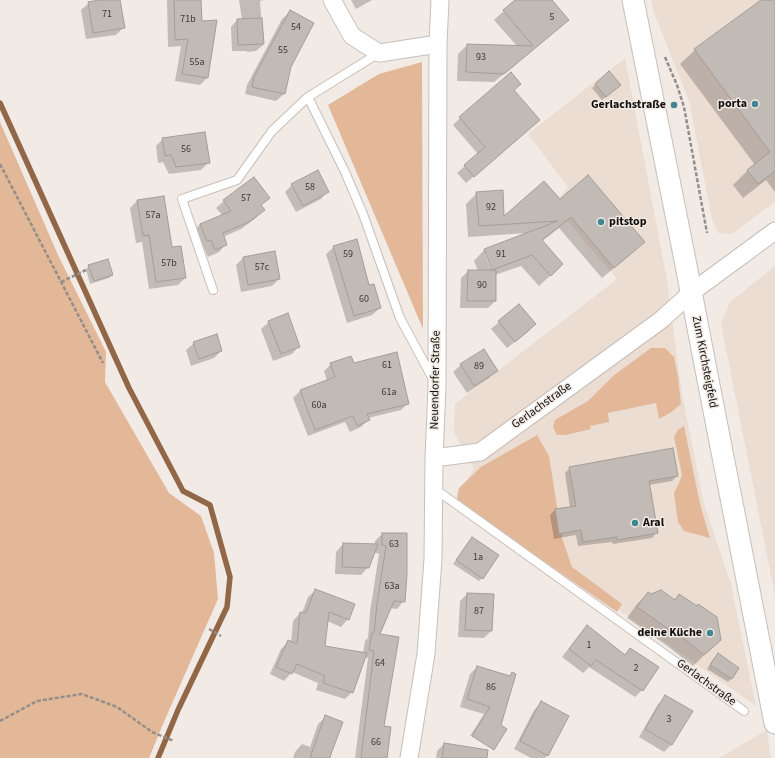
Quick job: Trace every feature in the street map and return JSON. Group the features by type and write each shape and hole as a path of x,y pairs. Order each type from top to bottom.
{"street":[{"path":"332,0 352,36 379,53 438,44"},
{"name":"Neuendorfer Straße","path":"409,758 426,654 433,559 434,458 437,387 438,44 440,0"},
{"name":"Zum Kirchsteigfeld","path":"633,0 692,292 775,723"},
{"name":"Gerlachstraße","path":"434,458 480,452 661,320 692,292 775,231"}],"lane":[{"path":"213,290 182,199 237,180 272,131 308,97 379,53"},
{"path":"308,97 348,179 363,214 400,318 437,387"},
{"name":"Gerlachstraße","path":"434,489 744,710"}],"path":[{"path":"663,52 677,85 684,107 707,233"},
{"path":"0,164 103,363"},
{"path":"61,282 86,270"},
{"path":"209,629 220,636"},
{"path":"0,721 38,701 82,694 117,707 152,732 174,741"}],"shaded area":[{"path":"651,0 775,0 775,202 731,234 718,233 712,219 689,101 653,10"},
{"path":"625,58 667,280 682,394 704,504 731,584 756,706 456,496 474,469 454,432 455,404 617,279 554,205 568,187 528,134"},
{"path":"422,62 423,329 328,105 379,74"},
{"path":"0,122 58,255 106,352 105,382 169,493 201,516 214,553 218,599 149,758 0,758"},
{"path":"775,266 775,596 721,324 730,302"},
{"path":"651,348 665,348 674,357 681,404 670,413 659,419 656,403 608,413 609,422 590,426 591,429 566,435 557,435 553,427 555,420 588,401 613,376"},
{"path":"684,426 700,504 710,538 684,531 678,522 674,493 682,475 674,437 678,430"},
{"path":"537,435 549,456 562,538 572,567 622,604 617,612 457,499 459,488 481,467"},
{"path":"767,730 771,758 719,758"}],"building":[{"path":"99,0 120,0 125,28 93,33 88,2"},
{"path":"174,0 201,0 202,21 217,20 208,78 182,74 188,39 175,40"},
{"path":"515,0 552,0 569,20 504,74 466,72 467,44 533,46 503,10"},
{"name":"porta","path":"761,0 775,0 775,171 758,184 747,170 770,152 694,49"},
{"path":"290,10 314,23 291,67 285,94 252,87 254,77"},
{"path":"262,18 264,44 238,45 237,19"},
{"path":"609,71 621,85 606,97 595,84"},
{"path":"511,72 521,84 514,90 540,120 474,177 464,165 485,147 459,117"},
{"path":"205,132 210,163 176,167 171,155 165,156 162,138"},
{"path":"318,170 329,192 303,206 291,184"},
{"path":"588,175 645,242 614,268 571,217 542,240 563,264 551,276 532,255 492,270 484,249 558,221 479,226 476,192 503,190 504,216 544,181 560,199"},
{"path":"254,177 270,198 261,205 265,210 249,222 223,233 227,245 215,250 211,240 207,241 200,224 231,211 223,200"},
{"path":"164,196 172,247 181,246 186,278 156,282 149,235 143,236 137,200"},
{"path":"357,239 369,285 374,284 381,308 354,316 333,246"},
{"path":"275,251 280,279 248,285 243,257"},
{"path":"108,259 113,275 94,281 88,265"},
{"path":"468,270 496,270 496,301 467,301"},
{"path":"519,304 536,324 515,342 498,321"},
{"path":"288,313 300,347 281,354 268,321"},
{"path":"217,334 222,351 199,359 193,342"},
{"path":"484,349 498,371 474,386 460,364"},
{"path":"397,352 409,404 367,414 370,420 357,426 353,416 315,430 300,390 335,377 330,363 351,356 354,363"},
{"path":"673,448 678,476 649,481 658,533 617,540 617,537 583,542 581,530 559,534 555,509 576,506 569,467"},
{"path":"382,533 407,533 405,602 394,601 380,634 399,637 384,726 391,727 387,758 361,758 374,651 369,650 372,633 374,633 386,546 382,545"},
{"path":"472,537 499,555 483,579 456,560"},
{"path":"343,543 378,544 369,568 342,567"},
{"path":"315,589 355,604 349,620 329,612 325,646 367,653 353,693 323,683 325,676 297,664 292,674 276,667 288,640 297,644 300,612 306,613"},
{"path":"661,590 675,600 679,594 697,606 698,604 717,617 721,640 704,655 678,634 677,635 637,607 648,592 651,594"},
{"path":"467,593 494,594 492,631 465,630"},
{"path":"587,625 625,655 630,648 659,667 643,691 596,660 591,666 569,649"},
{"path":"718,653 739,668 732,679 710,665"},
{"path":"477,666 510,676 512,672 516,674 501,725 507,729 494,750 472,736 490,707 467,699"},
{"path":"665,695 693,711 672,745 645,729"},
{"path":"541,701 569,716 548,756 520,741"},
{"path":"325,715 343,722 330,758 310,758"},
{"path":"444,743 488,750 487,758 442,758"}],"waterway":[{"path":"0,103 129,388 183,491 210,505 230,577 227,607 178,710 158,758"}],"place":[{"name":"porta","path":"755,104"},
{"name":"Gerlachstraße","path":"674,105"},
{"name":"pitstop","path":"601,222"},
{"name":"Aral","path":"635,523"},
{"name":"deine Küche","path":"710,633"}]}
